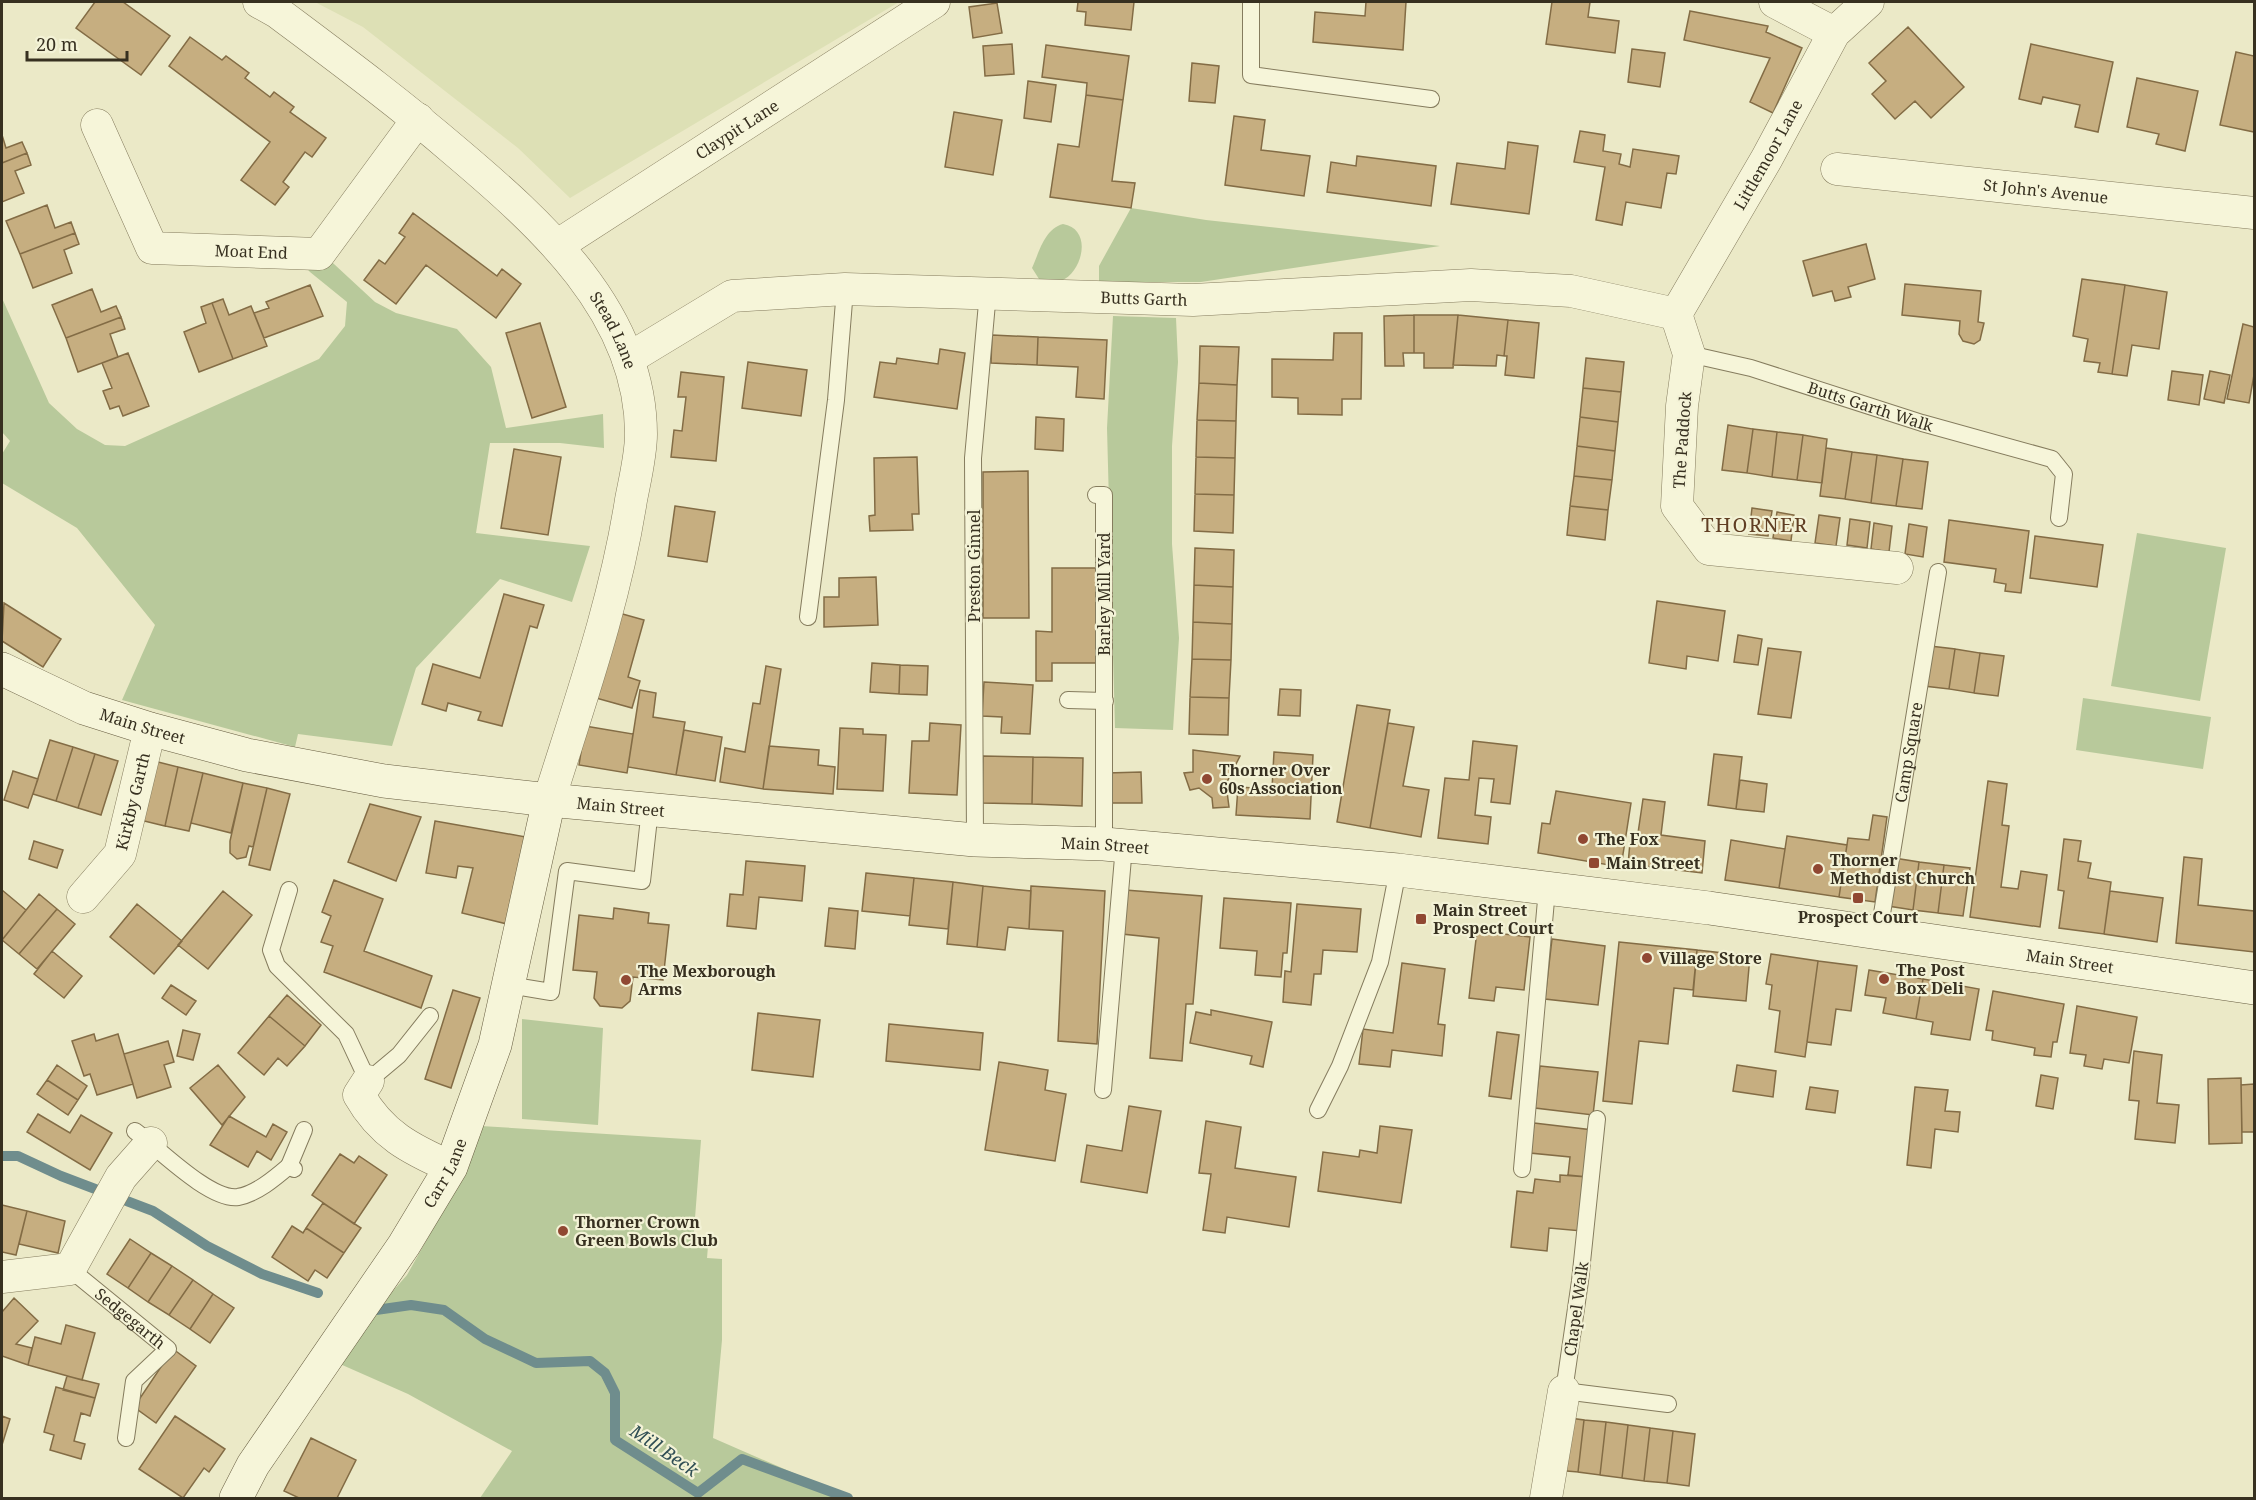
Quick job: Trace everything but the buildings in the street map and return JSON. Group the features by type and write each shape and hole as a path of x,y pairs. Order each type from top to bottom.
{"street":[{"name":"Stead Lane","path":"259,2 278,12 418,119 510,198 558,245 584,278 606,314 628,359 641,434 623,550 607,613 549,800"},
{"path":"1775,2 1834,33"},
{"name":"Littlemoor Lane","path":"1676,314 1767,158 1834,33 1868,2"},
{"name":"Claypit Lane","path":"558,245 925,7"},
{"name":"Moat End","path":"97,125 152,248 319,254 418,119"},
{"name":"St John's Avenue","path":"1837,169 2254,213"},
{"name":"Butts Garth","path":"628,359 732,296 845,289 1193,300 1471,285 1571,291 1676,314"},
{"name":"The Paddock","path":"1676,314 1689,354 1682,406 1677,506 1709,549 1897,568"},
{"name":"Main Street","path":"2,669 84,708 150,729 247,755 384,781 549,800 975,840 1114,845 1398,870 1879,932 2254,988"},
{"name":"Kirkby Garth","path":"83,897 120,854 150,729"},
{"name":"Carr Lane","path":"236,1498 253,1465 404,1245 451,1167 495,1045 549,800"},
{"path":"368,1081 359,1095 371,1117 409,1148 451,1167"},
{"path":"2,1277 70,1269 143,1137"},
{"name":"Chapel Walk","path":"1546,1498 1564,1391"}],"lane":[{"path":"1251,2 1251,75 1431,99"},
{"path":"808,617 836,400 845,289"},
{"name":"Preston Ginnel","path":"975,840 973,458 988,292"},
{"name":"Butts Garth Walk","path":"1689,354 1751,368 1922,423 2052,459 2064,474 2059,518"},
{"name":"Barley Mill Yard","path":"1096,495 1104,495 1105,701 1114,845 1103,1090"},
{"name":"Camp Square","path":"1879,932 1938,572"},
{"path":"1068,700 1105,701"},
{"path":"508,985 551,992 567,871 642,881 650,809"},
{"path":"1318,1110 1340,1066 1380,962 1398,870"},
{"path":"1522,1169 1547,889"},
{"path":"289,890 271,950 277,966 346,1034 368,1081 399,1055 430,1016"},
{"name":"Chapel Walk","path":"1564,1391 1580,1281 1597,1119"},
{"path":"143,1137 209,1189 228,1197 249,1193 291,1168 304,1130"},
{"name":"Sedgegarth","path":"70,1269 168,1349 134,1380 126,1438"},
{"path":"1564,1391 1668,1404"}],"green space":[{"path":"315,2 899,2 570,198 518,148 363,27"},
{"path":"1131,208 1206,220 1440,246 1201,282 1099,282 1099,266"},
{"path":"1063,224 1078,234 1081,242 1079,260 1069,276 1061,281 1039,279 1032,268 1040,249 1051,231"},
{"path":"321,252 375,302 396,313 457,329 491,367 506,428 603,414 604,448 560,443 490,443 476,533 590,546 572,602 500,579 416,668 392,746 298,734 295,747 122,700 155,625 77,528 2,483 2,454 10,441 2,432 2,298 49,403 77,429 105,445 125,446 319,359 345,326 347,302 310,272 292,253"},
{"path":"1113,316 1176,318 1178,362 1172,446 1172,544 1179,638 1173,730 1115,728 1107,428"},
{"path":"2137,533 2226,548 2200,701 2111,686"},
{"path":"2083,698 2211,717 2203,769 2076,750"},
{"path":"522,1019 603,1028 598,1125 522,1119"},
{"path":"481,1126 701,1140 693,1244 708,1246 707,1258 722,1259 722,1340 713,1438 851,1498 480,1498 512,1451 408,1394 340,1364 376,1310 407,1275 439,1218"}],"waterway":[{"path":"2,1156 18,1156 61,1176 153,1211 207,1246 262,1274 318,1293"},
{"name":"Mill Beck","path":"376,1310 411,1305 444,1310 485,1339 536,1363 590,1361 605,1373 615,1393 615,1440 698,1493 742,1459 848,1498"}],"place":[{"name":"Thorner Over 60s Association","path":"1207,779"},
{"name":"The Fox","path":"1583,839"},
{"name":"Main Street","path":"1594,863"},
{"name":"Thorner Methodist Church","path":"1818,869"},
{"name":"Prospect Court","path":"1858,898"},
{"name":"Main Street Prospect Court","path":"1421,919"},
{"name":"Village Store","path":"1647,958"},
{"name":"The Post Box Deli","path":"1884,979"},
{"name":"The Mexborough Arms","path":"626,980"},
{"name":"Thorner Crown Green Bowls Club","path":"563,1231"}],"district":[{"name":"THORNER","path":"1755,525"}]}
